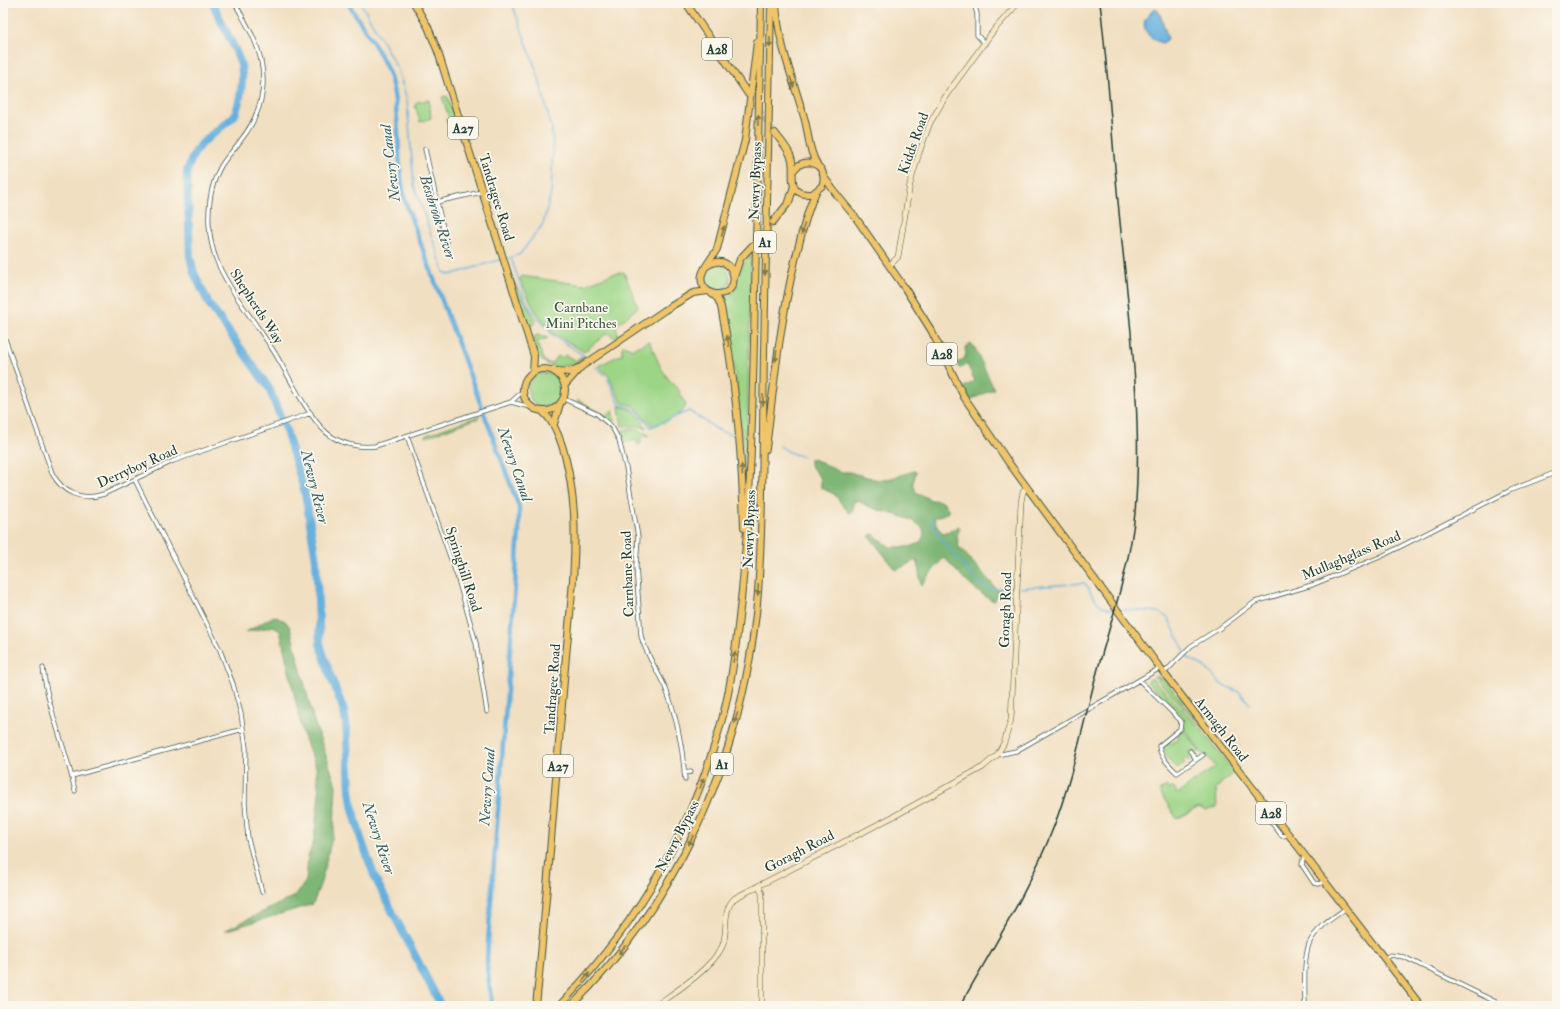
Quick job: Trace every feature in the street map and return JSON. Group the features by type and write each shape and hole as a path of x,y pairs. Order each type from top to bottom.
{"highway":[{"name":"Tandragee Road","path":"414,3 428,27 438,52 534,356 543,369"},
{"name":"A28","path":"686,3 748,94"},
{"name":"Newry Bypass","path":"559,1006 582,983 607,951 641,904 670,855 695,802 720,728 728,691 736,643 744,565 752,424 761,3"},
{"name":"Newry Bypass","path":"571,1006 617,957 652,908 676,868 698,825 720,770 739,709 752,643 759,588 771,3"},
{"path":"776,3 780,43 804,117 812,156 817,164"},
{"path":"693,294 701,279 704,269 718,249 740,165 749,116 761,14"},
{"path":"773,222 789,202 794,186 791,156 775,133"},
{"path":"791,156 817,164"},
{"path":"793,171 801,163 806,161"},
{"name":"A28","path":"817,164 823,172 824,177 853,213 889,266"},
{"path":"762,481 781,323 803,229 809,209 824,177"},
{"path":"794,186 797,190 806,194"},
{"path":"789,202 806,194 818,191 837,195"},
{"path":"533,372 543,369 569,372 582,367 693,294 710,292 723,294 728,291 734,282 734,277 740,259 752,246"},
{"path":"707,266 711,263 740,259"},
{"path":"721,262 730,267 734,277"},
{"name":"Armagh Road","path":"889,266 929,326 964,397 1009,463 1162,671 1421,1006"},
{"path":"701,279 702,284 718,299 721,307 734,377 743,474 744,565"},
{"name":"Tandragee Road","path":"533,372 534,356"},
{"path":"554,424 562,401 565,385 582,367"},
{"path":"554,371 563,380 565,385"},
{"name":"A27","path":"522,391 525,380 533,372"},
{"path":"522,391 526,402 530,407"},
{"path":"543,412 556,408 562,401"},
{"name":"A27","path":"530,407 543,412"},
{"name":"Tandragee Road","path":"536,1006 559,755 574,542 574,511 570,483 554,424 543,412"}],"street":[{"name":"Shepherds Way","path":"235,3 257,46 261,60 263,83 260,107 255,118 222,165 212,187 209,216 212,246 225,279 271,346 311,413 335,439 354,446 375,446 511,402 522,391"},
{"path":"974,3 977,35 985,44"},
{"name":"Kidds Road","path":"889,266 898,257 910,184 930,123 947,94 1018,3"},
{"path":"425,149 447,246"},
{"path":"436,202 482,192"},
{"name":"Derryboy Road","path":"3,333 52,473 61,486 77,496 94,497 135,480 173,461 311,413"},
{"name":"Carnbane Road","path":"562,401 597,414 612,427 620,444 638,537 636,566 641,636 644,647 666,689 671,705 681,750 684,780"},
{"path":"511,402 530,407"},
{"name":"Springhill Road","path":"407,436 458,579 476,643 487,712"},
{"name":"Mullaghglass Road","path":"1162,671 1187,650 1255,602 1312,585 1380,557 1511,490 1557,472"},
{"path":"135,480 226,663 233,684 246,748 244,803 246,823 252,858 262,892"},
{"name":"Goragh Road","path":"655,1006 705,968 718,953 724,940 730,903 738,896 983,767 997,755 1004,743 1012,720 1021,502 1023,492 1027,487"},
{"path":"43,668 54,720 72,776 75,791"},
{"name":"Goragh Road","path":"997,755 1016,751 1140,681 1162,671"},
{"path":"1140,681 1181,721 1180,729 1159,746 1160,752 1177,773 1203,755"},
{"path":"72,776 243,729"},
{"path":"1190,751 1196,759"},
{"path":"684,773 691,772"},
{"path":"1304,855 1302,865 1314,883 1319,884 1324,881"},
{"path":"760,885 762,894 762,1006"},
{"path":"1305,1006 1305,982 1310,943 1326,923 1345,909"},
{"path":"1384,959 1390,955 1404,957 1504,1006"}],"green space":[{"path":"447,96 456,122 447,123 446,119 449,118 442,97"},
{"path":"429,100 431,118 420,122 415,105 417,102"},
{"path":"751,253 746,478 736,380 722,302 723,299 735,289 740,270"},
{"path":"717,265 726,269 730,278 726,287 717,291 708,287 704,278 708,269"},
{"name":"Carnbane Mini Pitches","path":"624,272 638,307 616,326 618,336 615,338 607,333 584,352 555,334 551,334 551,331 534,309 520,279 521,276 585,285 612,274"},
{"path":"512,278 536,322 531,325 532,327 527,322"},
{"path":"537,335 548,338 537,342 544,361 551,364 558,356 562,358 565,355 576,361 584,356 584,358 564,366 551,366 540,359 534,341 534,337"},
{"name":"Carnbane Mini Pitches","path":"649,341 661,368 669,380 677,387 686,405 677,416 653,426 634,406 622,403 608,375 598,366 622,354 622,347 624,345 633,349"},
{"path":"970,343 974,346 994,389 970,400 964,387 975,381 967,364 959,368 957,363 964,359 966,354 965,348"},
{"path":"548,373 557,378 561,383 561,397 557,402 552,406 542,407 538,406 529,397 528,387 529,383 538,374"},
{"path":"578,400 607,416 612,410 615,425 612,425 602,415 577,401"},
{"path":"619,406 633,410 641,419 646,428 639,426 622,426"},
{"path":"479,416 479,418 426,437 426,435"},
{"path":"637,429 649,435 640,439 642,442 638,445 636,440 624,443 623,430"},
{"path":"810,459 840,472 849,472 878,480 892,478 914,471 916,472 913,483 916,492 931,500 943,501 949,512 934,518 938,528 943,533 953,530 958,526 960,527 957,536 959,547 997,589 1004,587 994,601 973,587 944,557 921,585 917,560 896,570 869,536 873,534 890,547 909,547 920,543 924,535 923,528 909,519 873,508 857,500 855,501 852,512 849,513 834,494 821,488 821,479 810,465"},
{"path":"274,616 285,621 290,627 314,721 336,785 334,830 321,882 313,904 224,931 295,896 306,881 308,857 314,841 319,793 316,767 303,734 280,631 274,626 246,632"},
{"path":"1154,676 1164,679 1204,729"},
{"path":"1152,678 1201,729 1235,773 1221,783 1216,790 1217,807 1206,811 1199,807 1177,819 1159,791 1167,786 1169,790 1173,787 1178,794 1197,779 1216,767 1207,756 1205,757 1184,728 1184,719 1180,714 1147,682"},
{"path":"1183,729 1200,752 1195,754 1191,749 1188,751 1191,758 1188,761 1186,758 1183,761 1185,764 1179,768 1173,765 1168,759 1162,746 1169,741 1171,744 1179,739 1177,735"}],"water":[{"path":"1156,8 1160,14 1168,39 1163,43 1155,41 1146,32 1144,24 1148,15"}],"waterway":[{"name":"Newry River","path":"213,3 239,58 242,71 242,83 235,115 206,139 195,152 187,172 190,256 194,273 209,304 269,388 286,431 305,493 316,560 320,644 344,711 350,790 352,805 361,839 375,878 441,1006"},
{"name":"Newry Canal","path":"348,3 383,59 390,77 396,108 401,173 406,204 519,507 519,532 488,942 487,966 492,1006"},
{"name":"Bessbrook River","path":"361,3 398,70 407,100 414,185 444,272 450,275 502,259"},
{"name":"Bessbrook River","path":"506,259 520,254 543,224 551,193 553,149 552,130 538,75 512,3"},
{"path":"511,258 525,298 532,311 551,333"},
{"path":"553,335 586,357"},
{"path":"596,367 605,375"},
{"path":"608,379 620,405 635,410 651,427 689,411 720,431 737,436"},
{"path":"780,446 789,452 803,457"},
{"path":"931,520 939,537 980,584 989,589 1015,588"},
{"path":"1019,588 1085,583 1096,601 1104,607 1114,609"},
{"path":"1118,609 1159,612 1168,618 1188,658 1205,667 1221,684 1239,692 1250,704"}],"tunnel":[{"path":"748,95 775,133"},
{"path":"755,243 773,222"}],"railway":[{"path":"960,1006 1022,895 1034,872 1054,826 1073,766 1125,570 1133,532 1137,479 1134,372 1100,3"}]}
